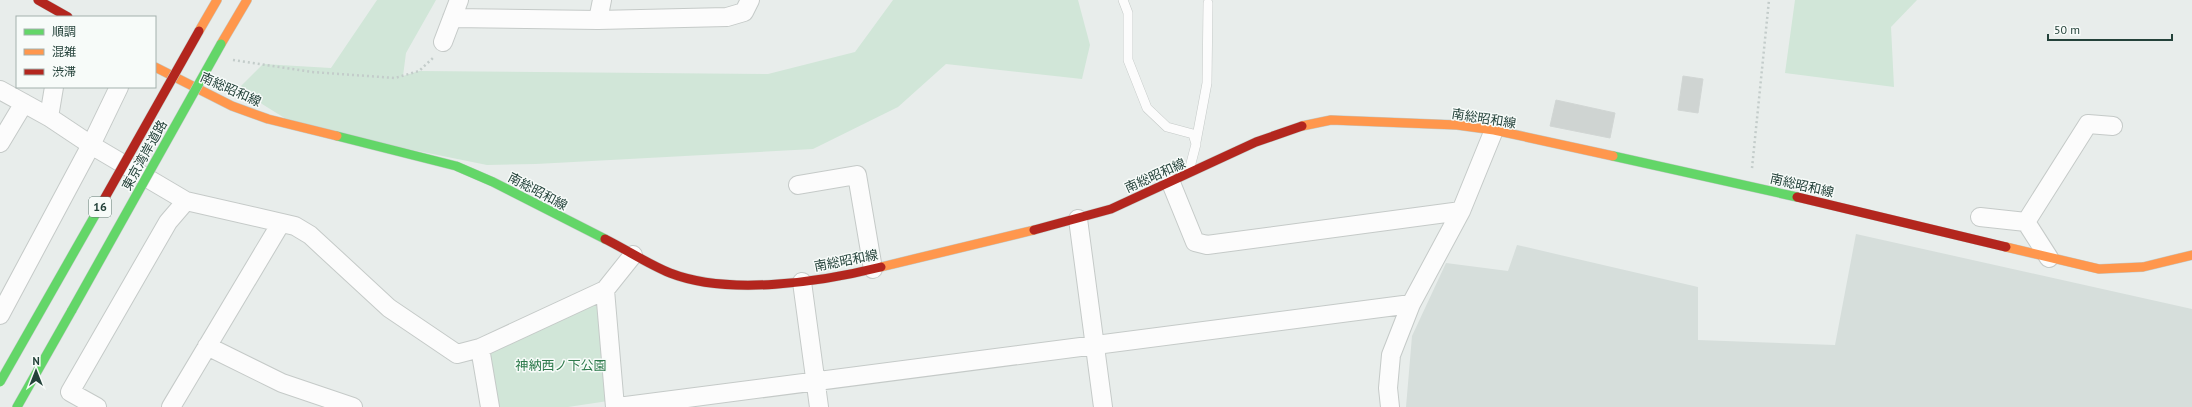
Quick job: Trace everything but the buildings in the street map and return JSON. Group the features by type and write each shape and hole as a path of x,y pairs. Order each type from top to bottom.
{"main road":[{"path":"38,0 64,16"},
{"name":"東京湾岸道路","path":"0,382 217,0"},
{"name":"東京湾岸道路","path":"17,407 247,0"},
{"name":"南総昭和線","path":"156,68 232,106 268,119 456,166 493,182 671,273 725,285 802,282 873,269 1078,219 1111,209 1171,183 1256,142 1294,128 1330,120 1457,125 1494,130 1750,186 2099,269 2143,267 2192,254"}],"street":[{"path":"443,42 459,0"},
{"path":"598,20 602,0"},
{"path":"452,18 598,20 727,17 744,12 750,0"},
{"path":"49,117 54,88"},
{"path":"0,315 91,146 119,88"},
{"path":"0,90 49,117 91,146 186,201 295,226 310,235 389,308 457,354 480,348 605,290 634,255"},
{"path":"0,143 24,103"},
{"path":"2026,222 2088,124 2113,126"},
{"path":"1390,407 1388,388 1392,355 1412,304 1461,211 1494,130"},
{"path":"798,185 856,175 873,269"},
{"path":"1171,183 1195,242 1207,245 1461,211"},
{"path":"98,407 70,392 168,222 186,201"},
{"path":"1980,217 2026,222"},
{"path":"1078,219 1103,407"},
{"path":"2026,222 2049,258"},
{"path":"171,407 281,223"},
{"path":"802,282 818,407"},
{"path":"605,290 616,407 1412,304"},
{"path":"207,346 282,383 353,407"},
{"path":"480,348 490,407"}],"lane":[{"path":"1123,0 1128,13 1128,60 1147,108 1167,127 1193,134 1196,144"},
{"path":"1188,175 1196,144 1207,83 1208,4"}],"path":[{"path":"1750,186 1769,0"},
{"path":"245,62 312,72 395,78 419,71 433,59 443,42"}],"shaded area":[{"path":"1856,234 2192,309 2192,407 1406,407 1412,336 1446,263 1508,271 1517,245 1698,287 1698,340 1835,345"}],"green space":[{"path":"377,0 436,0 406,53 403,76 419,71 768,74 855,52 893,0 1078,0 1090,45 1082,79 946,64 898,107 813,149 536,164 487,165 299,127 238,89 263,64 331,68"},
{"path":"1795,0 1917,0 1891,27 1894,87 1785,73"},
{"name":"神納西ノ下公園","path":"599,301 608,401 568,407 497,407 488,352"}],"traffic: fast":[{"path":"72,310 221,44"},
{"path":"337,136 456,166 493,182 605,239"},
{"path":"1613,156 1797,197"},
{"path":"0,382 98,210"},
{"path":"17,407 72,310"}],"traffic: slow":[{"path":"199,31 217,0"},
{"path":"221,44 247,0"},
{"path":"156,68 232,106 268,119 337,136"},
{"path":"1302,126 1331,120 1457,125 1494,130 1613,156"},
{"path":"881,267 1034,230"},
{"path":"2006,247 2099,269 2143,267 2192,255"}],"traffic: jam":[{"path":"38,0 66,16"},
{"path":"98,210 199,31"},
{"path":"1034,230 1111,209 1256,142 1302,126"},
{"path":"1797,197 2006,247"},
{"path":"605,239 670,273 694,280 719,284 747,285 803,282 831,278 881,267"}]}
